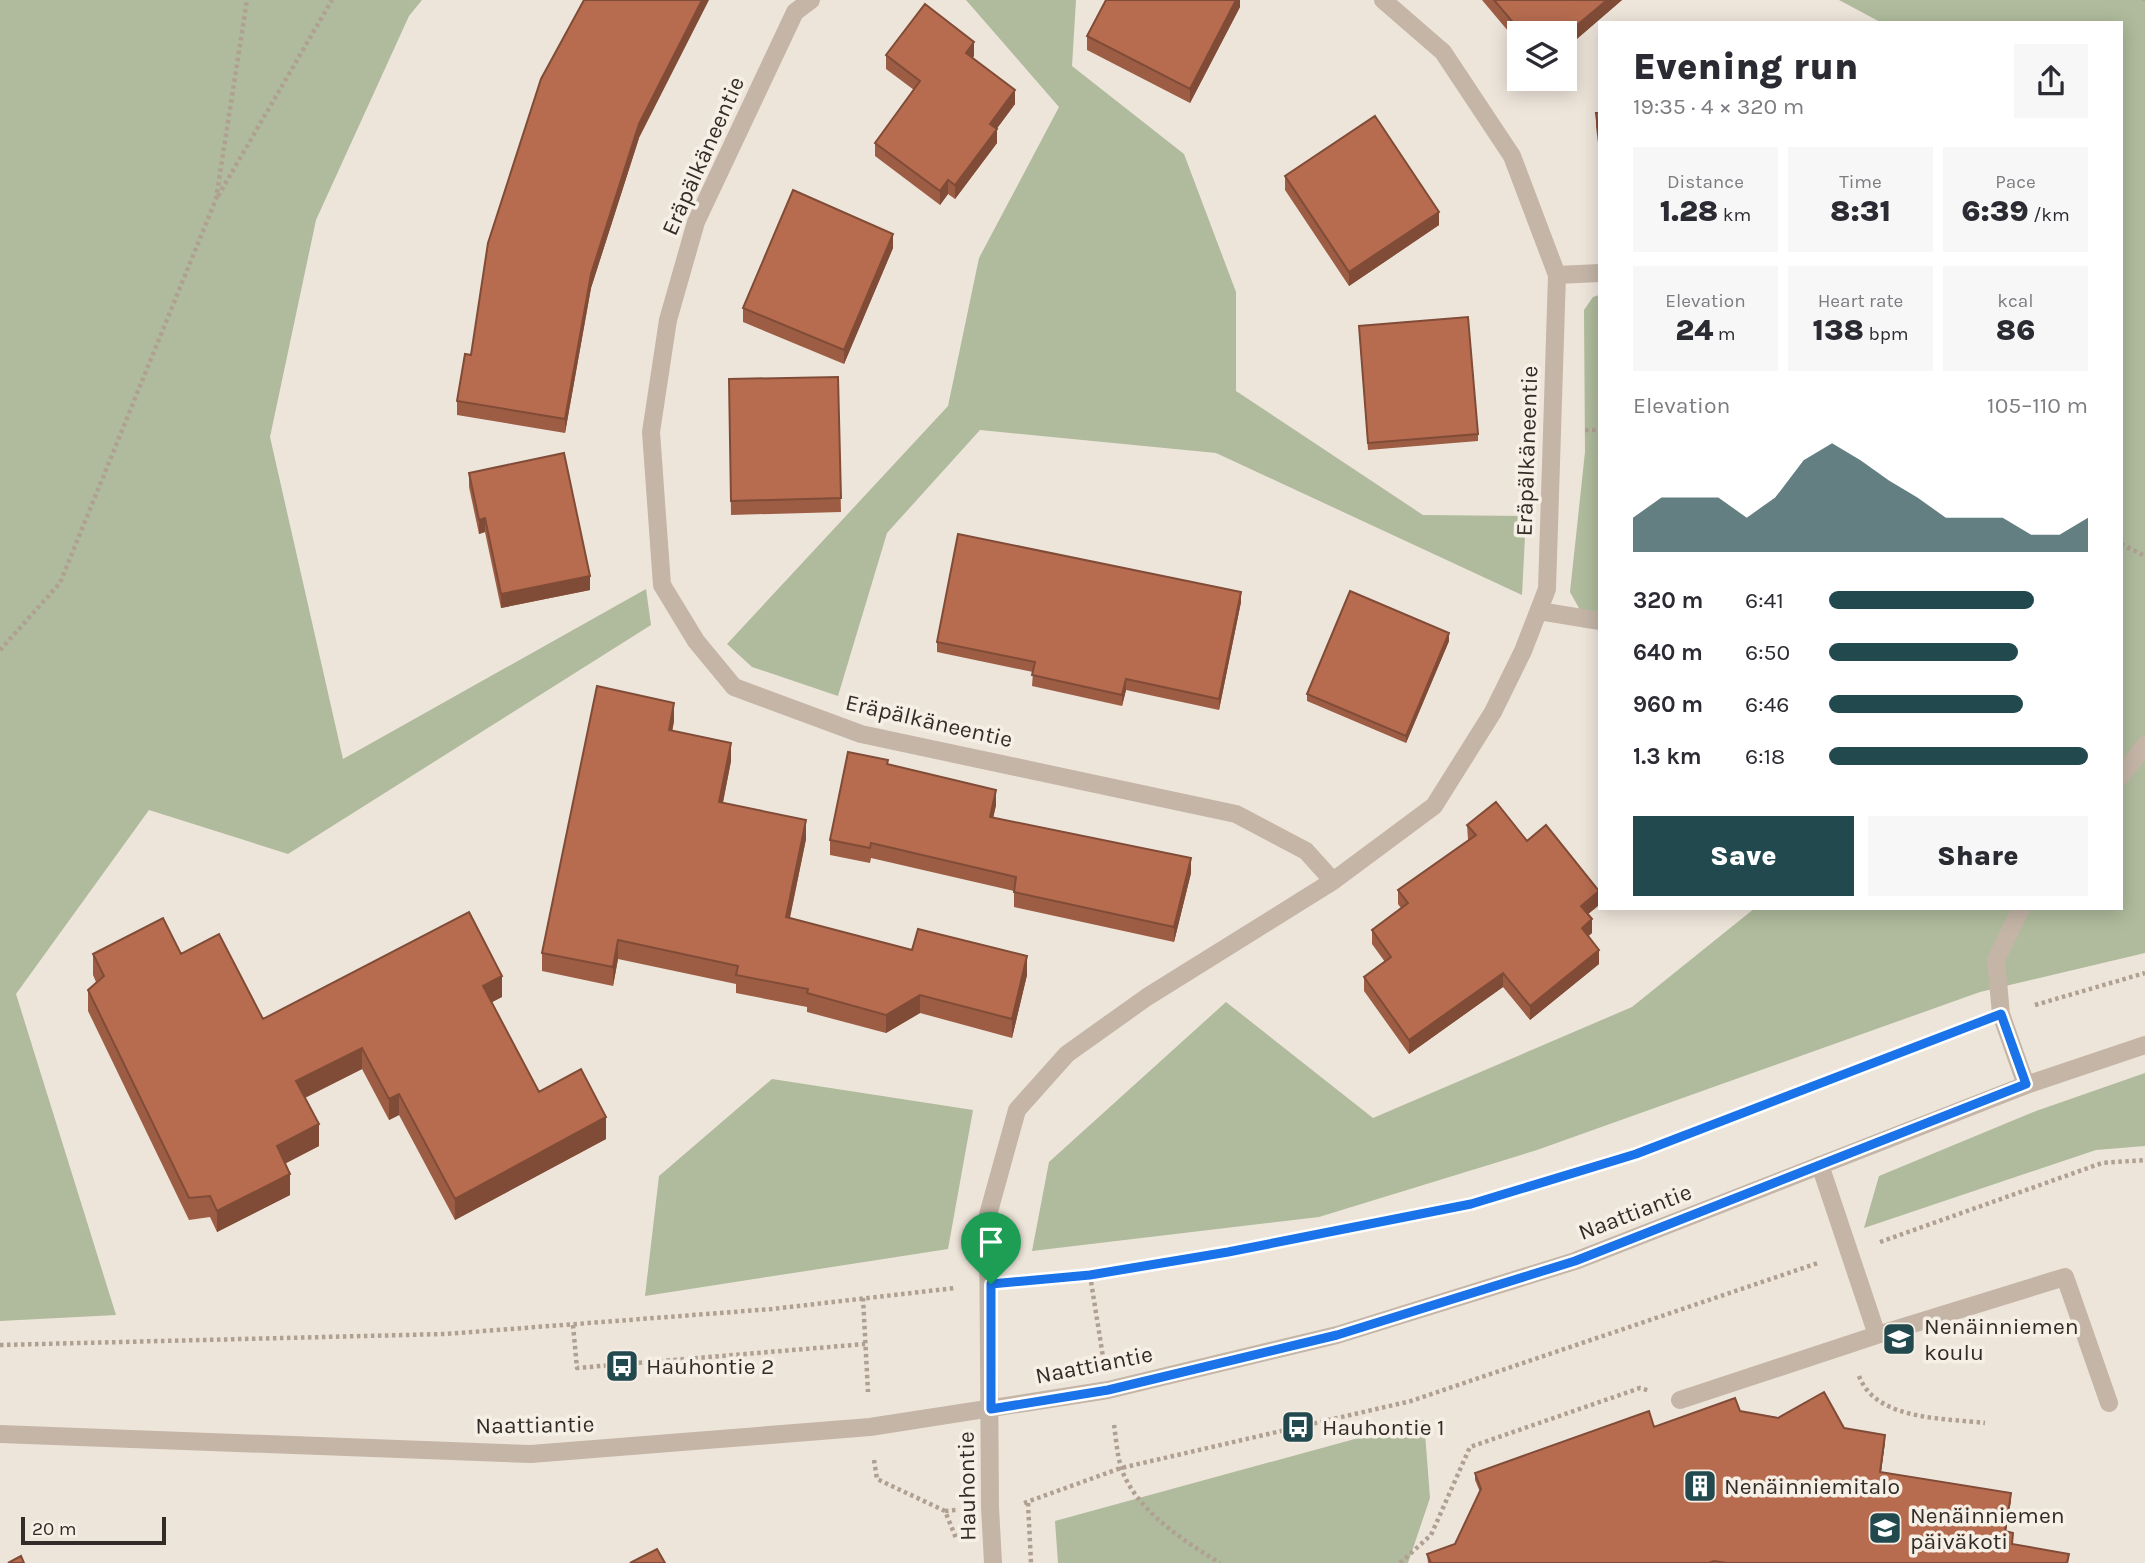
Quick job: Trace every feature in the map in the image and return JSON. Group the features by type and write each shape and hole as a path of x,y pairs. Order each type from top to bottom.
{"street":[{"name":"Eräpälkäneentie","path":"811,0 795,12 696,222 668,320 651,432 662,585 696,641 734,687 861,734 1236,814 1306,851 1334,881"},
{"name":"Eräpälkäneentie","path":"991,1409 988,1215 1017,1110 1067,1054 1147,997 1334,881 1434,806 1493,712 1547,589 1557,275 1512,156 1443,52 1382,0"},
{"path":"1557,275 1598,273"},
{"path":"1539,611 1598,621"},
{"path":"2123,773 2145,745"},
{"path":"2020,910 1996,960 2001,1014 2026,1084"},
{"name":"Naattiantie","path":"0,1434 531,1454 870,1427 1108,1390 1337,1335 1575,1261 2026,1084 2145,1045"},
{"path":"1820,1165 1877,1335"},
{"path":"1680,1400 2065,1277 2109,1404"},
{"name":"Hauhontie","path":"991,1409 990,1507 993,1563"}],"path":[{"path":"216,199 247,0"},
{"path":"0,650 60,583 216,199 332,0"},
{"path":"2123,545 2145,556"},
{"path":"0,1345 445,1334 573,1325 772,1309 1090,1275 1285,1243 1471,1204 1636,1154 2001,1014 2145,973"},
{"path":"945,1511 1028,1503 1121,1468 1411,1401 1851,1252 2102,1163 2145,1160"},
{"path":"573,1325 577,1368 865,1345"},
{"path":"1848,1345 1864,1387 1896,1411 1985,1423"},
{"path":"1401,1563 1432,1535 1470,1447 1640,1388 1680,1400"},
{"path":"1121,1468 1135,1494 1162,1521 1220,1563"},
{"path":"1028,1503 1031,1563"}],"green space":[{"path":"0,0 422,0 409,16 316,220 270,437 343,759 646,589 651,625 288,854 149,810 16,994 116,1315 0,1321"},
{"path":"966,0 1076,0 1072,66 1184,154 1236,292 1236,391 1423,515 1526,516 1522,595 1216,453 980,430 887,533 838,696 752,667 727,644 948,406 979,258 1059,107"},
{"path":"1839,0 2145,0 2145,953 1980,992 1537,1150 1319,1217 1032,1251 1049,1162 1226,1002 1373,1118 1632,1007 1753,910 2123,910 2123,21 1878,21"},
{"path":"1598,295 1598,617 1580,610 1570,592 1585,452 1584,310 1593,297"},
{"path":"2145,1073 2145,1146 2096,1150 1864,1228 1879,1176 2036,1111"},
{"path":"772,1079 973,1110 948,1249 645,1296 659,1176"},
{"path":"1424,1420 1430,1498 1408,1563 1058,1563 1055,1521"}],"building":[{"path":"584,0 702,0 639,124 591,274 565,419 457,401 465,354 471,355 488,243 541,79"},
{"path":"1106,0 1236,0 1190,89 1087,36"},
{"path":"1494,0 1607,0 1577,25 1577,21 1512,21"},
{"path":"925,4 974,42 966,53 1015,90 990,124 997,129 955,185 948,180 940,191 875,143 920,81 886,55"},
{"path":"1375,116 1439,212 1349,272 1285,176"},
{"path":"793,190 893,234 844,350 743,308"},
{"path":"1468,317 1478,434 1368,443 1359,326"},
{"path":"838,377 841,498 731,501 729,379"},
{"path":"564,453 590,576 501,594 485,518 479,520 469,473"},
{"path":"958,534 1241,592 1219,699 1126,679 1122,695 1032,675 1035,662 937,642"},
{"path":"1350,591 1449,633 1406,736 1307,694"},
{"path":"597,686 674,703 669,730 731,743 719,802 806,820 786,917 912,950 918,929 1027,956 1012,1019 920,995 886,1015 807,993 808,989 736,975 738,966 618,940 613,967 542,953"},
{"path":"848,752 888,760 887,764 996,790 990,817 1191,858 1174,927 1014,892 1016,877 871,843 870,848 830,840"},
{"path":"1496,802 1527,841 1546,825 1598,890 1581,906 1592,919 1582,928 1599,950 1530,1006 1503,973 1409,1040 1364,977 1391,957 1372,930 1408,903 1398,890 1476,835 1467,825"},
{"path":"469,912 502,976 483,986 539,1092 581,1069 606,1117 455,1199 399,1094 389,1099 362,1048 296,1081 319,1124 277,1146 290,1174 217,1211 210,1196 189,1198 88,990 104,976 93,954 163,918 181,954 219,934 263,1019"},
{"name":"Nenäinniemitalo","path":"1824,1392 1844,1428 1885,1435 1880,1472 2011,1493 2005,1531 2013,1533 2012,1544 2069,1554 2067,1563 1431,1563 1427,1554 1455,1544 1481,1489 1475,1473 1649,1411 1654,1427 1735,1398 1740,1411 1778,1418"},
{"path":"657,1549 665,1563 630,1563"},
{"path":"21,1556 24,1563 8,1563"}],"place":[{"name":"Nenäinniemen koulu","path":"1899,1339"},
{"name":"Hauhontie 2","path":"622,1366"},
{"name":"Hauhontie 1","path":"1298,1427"},
{"name":"Nenäinniemitalo","path":"1700,1486"},
{"name":"Nenäinniemen päiväkoti","path":"1885,1528"}],"route":[{"path":"2001,1014 2026,1084 1575,1261 1337,1335 1108,1390 991,1409 991,1284 1090,1275 1298,1241 1471,1204 1636,1154 2001,1014"}]}
